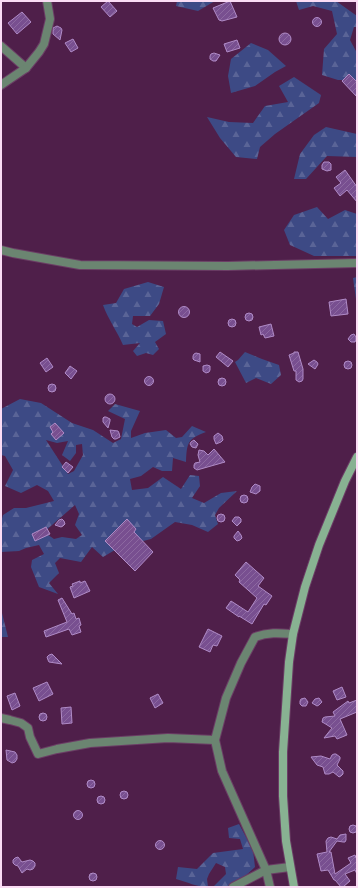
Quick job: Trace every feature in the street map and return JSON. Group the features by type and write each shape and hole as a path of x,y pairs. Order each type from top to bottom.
{"street":[{"path":"1,85 26,68 44,44 50,19 47,1"},
{"path":"1,46 26,68"},
{"path":"1,250 80,265 228,266 357,263"},
{"path":"294,887 286,841 283,796 283,752 289,662 293,634 305,587 319,545 345,481 357,457"},
{"path":"270,887 266,870 222,771 215,740 226,698 241,663 255,638 273,632 293,634"},
{"path":"1,718 20,723 28,728 30,737 38,754 90,743 168,738 215,740"},
{"path":"233,887 266,870 290,867"}],"green space":[{"path":"177,1 215,1 198,11 176,6"},
{"path":"296,1 336,1 357,16 357,27 354,27 350,40 357,53 357,80 338,80 322,75 324,49 337,34 332,11 313,6 299,10"},
{"path":"251,43 268,50 286,66 255,86 231,93 228,76 231,59"},
{"path":"294,77 321,95 319,103 275,134 260,147 257,159 236,157 220,138 207,117 229,122 253,123 265,106 288,102 279,86"},
{"path":"326,127 357,134 357,157 327,156 306,179 294,179 300,154 314,135"},
{"path":"317,207 328,219 345,210 357,214 357,256 314,256 290,245 284,230 294,215"},
{"path":"357,277 357,306 353,278"},
{"path":"148,282 164,287 159,304 150,316 133,316 132,324 137,327 149,320 163,321 166,334 155,342 159,349 153,355 146,353 137,356 133,351 140,343 123,345 103,305 116,303 124,289"},
{"path":"245,352 279,365 281,375 271,384 256,378 246,383 235,362"},
{"path":"20,399 41,403 72,423 93,430 113,443 121,439 125,419 108,411 115,404 140,411 131,431 131,438 145,433 166,430 176,438 182,437 192,426 206,432 195,437 189,442 186,462 173,458 172,471 162,471 153,467 141,476 130,479 132,490 148,488 163,477 181,489 190,475 199,476 200,486 192,498 204,503 221,493 237,491 219,508 215,515 218,524 208,532 192,525 175,522 151,539 120,547 103,557 92,547 81,562 60,558 55,563 59,573 49,583 58,594 39,587 31,567 32,560 44,554 39,545 19,551 1,552 1,522 3,515 14,508 26,508 54,501 48,491 37,485 21,493 5,486 13,470 5,456 1,455 1,409","holes":["46,440 57,443 68,441 62,455 70,461 76,453 76,445 82,444 83,455 74,471 68,474","75,505 79,514 75,525 82,535 76,539 62,537 54,539 44,532"]},
{"path":"1,609 8,637 1,637"},
{"path":"239,824 253,850 255,867 243,878 226,887 213,887 226,874 225,867 216,863 207,879 208,887 176,879 178,867 197,869 213,853 243,849 240,839 229,838 228,828"}],"building":[{"path":"108,1 117,11 110,17 101,7"},
{"path":"230,1 237,17 222,21 219,20 213,8"},
{"path":"22,12 31,22 17,34 8,23"},
{"path":"315,18 319,18 321,22 319,26 315,26 313,24 313,20"},
{"path":"57,26 62,30 60,40 53,34 53,28"},
{"path":"285,33 289,35 291,39 289,43 285,45 281,43 279,39 281,35"},
{"path":"73,39 78,48 71,52 65,43"},
{"path":"237,40 240,48 227,52 224,44"},
{"path":"214,53 220,55 216,61 210,59 211,54"},
{"path":"349,74 357,82 357,97 342,81"},
{"path":"324,162 329,162 331,164 331,170 327,171 322,169"},
{"path":"345,170 357,187 357,202 347,190 340,196 334,188 341,183 336,177"},
{"path":"346,299 348,314 331,316 329,302"},
{"path":"182,307 186,307 188,308 188,316 182,317 179,314 179,310"},
{"path":"249,313 252,314 252,320 249,321 246,320 245,317 246,314"},
{"path":"232,319 235,320 235,326 232,327 229,326 228,323 229,320"},
{"path":"271,324 274,336 265,338 263,334 261,335 259,327"},
{"path":"354,334 356,340 355,342 351,342 348,339"},
{"path":"220,352 233,361 228,367 216,357"},
{"path":"294,352 298,352 303,369 303,379 299,382 296,380 296,371 294,371 289,355"},
{"path":"194,354 200,354 200,362 193,359"},
{"path":"47,358 53,367 46,372 40,363"},
{"path":"314,360 318,364 315,369 308,364"},
{"path":"348,361 351,362 351,368 348,369 345,368 344,365 345,362"},
{"path":"70,366 77,371 71,379 65,373"},
{"path":"203,366 210,366 210,370 206,373 203,371"},
{"path":"147,377 151,377 153,381 151,385 147,385 145,383 145,379"},
{"path":"222,378 225,379 225,385 222,386 219,385 218,382 219,379"},
{"path":"52,384 55,385 55,391 52,392 49,391 48,388 49,385"},
{"path":"108,394 112,394 114,395 114,403 108,404 105,401 105,397"},
{"path":"104,417 110,419 108,428 103,422"},
{"path":"55,423 64,433 56,440 51,434 53,432 50,427"},
{"path":"110,430 118,431 120,437 114,439"},
{"path":"218,433 222,436 223,440 216,444 214,436"},
{"path":"194,440 198,444 196,448 192,447 190,444"},
{"path":"214,449 225,462 197,470 194,468 195,463 200,462 198,455 199,450 204,451 208,455"},
{"path":"66,462 73,467 68,473 62,467"},
{"path":"255,484 260,486 260,491 256,494 250,492"},
{"path":"244,495 247,496 247,502 244,503 241,502 240,499 241,496"},
{"path":"219,514 223,514 225,518 223,522 219,522 217,520 217,516"},
{"path":"235,517 239,517 241,519 241,522 237,526 232,521"},
{"path":"62,519 65,524 63,526 61,527 55,525 59,520"},
{"path":"127,519 136,529 134,532 153,552 135,571 105,541"},
{"path":"46,527 50,534 35,541 32,534"},
{"path":"238,531 242,538 237,541 234,536"},
{"path":"246,562 264,578 258,586 272,596 266,605 264,604 252,624 226,608 231,601 248,612 257,598 239,582 240,580 235,575"},
{"path":"80,581 80,583 85,581 90,591 74,598 70,587 73,586 72,584"},
{"path":"62,598 72,614 74,613 76,619 79,618 81,632 72,635 69,629 46,637 44,631 67,622 58,600"},
{"path":"208,629 222,636 217,646 213,645 210,652 199,647"},
{"path":"52,654 62,664 49,662 47,657"},
{"path":"47,682 53,694 39,701 33,688"},
{"path":"342,687 346,697 337,700 333,691"},
{"path":"15,693 20,706 12,710 7,696"},
{"path":"158,694 163,703 155,708 150,698"},
{"path":"305,698 308,702 306,706 302,706 300,701 301,699"},
{"path":"319,698 322,702 319,705 317,706 312,703 315,699"},
{"path":"357,700 357,712 340,719 347,735 337,739 335,736 324,738 332,728 322,722 323,718 335,716 333,712 348,701 349,703"},
{"path":"71,707 72,723 62,724 61,708"},
{"path":"43,713 46,714 46,720 43,721 40,720 39,717 40,714"},
{"path":"6,750 15,752 17,759 15,762 12,763 7,760"},
{"path":"334,754 340,757 337,765 343,771 343,774 339,777 333,772 325,774 323,767 317,765 311,757 321,756 330,759"},
{"path":"91,780 94,781 94,787 91,788 88,787 87,784 88,781"},
{"path":"124,791 127,792 127,798 124,799 121,798 120,795 121,792"},
{"path":"101,796 104,797 104,803 101,804 98,803 97,800 98,797"},
{"path":"78,810 83,815 78,820 73,815"},
{"path":"353,825 356,826 356,832 353,833 350,832 349,829 350,826"},
{"path":"346,834 345,842 337,841 329,852 331,852 335,874 351,863 348,858 355,855 357,858 357,874 355,870 345,874 350,881 341,887 334,880 328,870 321,871 317,854 327,852 326,841 328,838 331,837 337,839 340,835"},
{"path":"158,841 162,841 164,845 162,849 158,849 156,847 156,843"},
{"path":"18,857 22,862 30,860 33,861 35,866 33,869 27,869 22,873 18,866 13,863 13,860"},
{"path":"93,873 96,874 96,880 93,881 90,880 89,877 90,874"}]}
